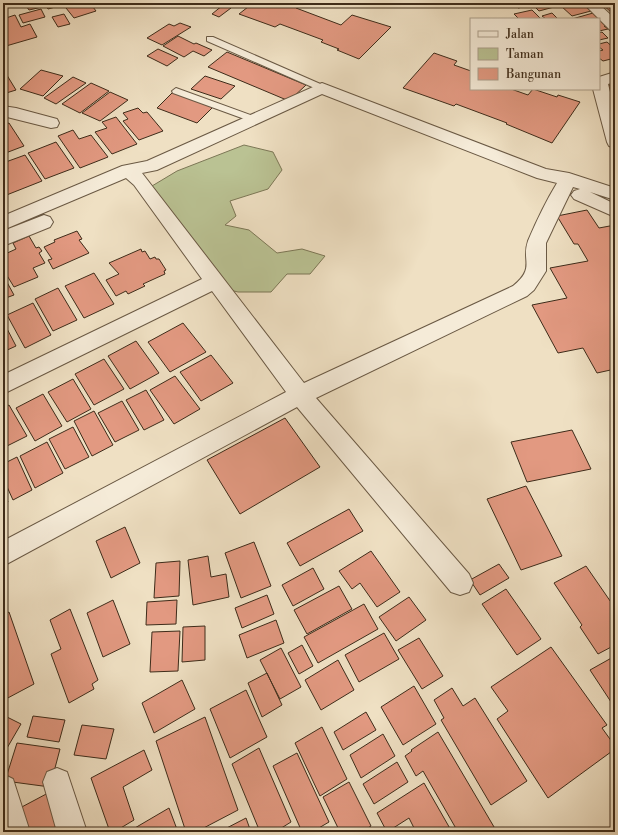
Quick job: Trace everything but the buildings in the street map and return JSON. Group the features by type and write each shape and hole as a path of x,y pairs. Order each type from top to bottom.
{"street":[{"path":"590,3 612,20"},
{"path":"600,82 615,77"},
{"path":"600,86 615,142"},
{"path":"3,239 151,166 322,88 566,183 615,211"},
{"path":"3,112 16,113 51,123"},
{"path":"3,222 134,175"},
{"path":"134,175 300,395 460,583"},
{"path":"566,183 615,194"},
{"path":"3,554 300,395 520,291 527,285 536,271 537,244 566,183"},
{"path":"3,384 215,281"},
{"path":"57,782 72,832"},
{"path":"3,789 15,832"}],"lane":[{"path":"210,40 322,88"},
{"path":"176,92 253,119"}],"green space":[{"path":"244,145 273,152 282,170 268,189 230,201 236,216 225,225 249,230 277,253 302,249 325,256 310,274 287,274 271,292 238,292 222,288 152,186 177,171"}]}
